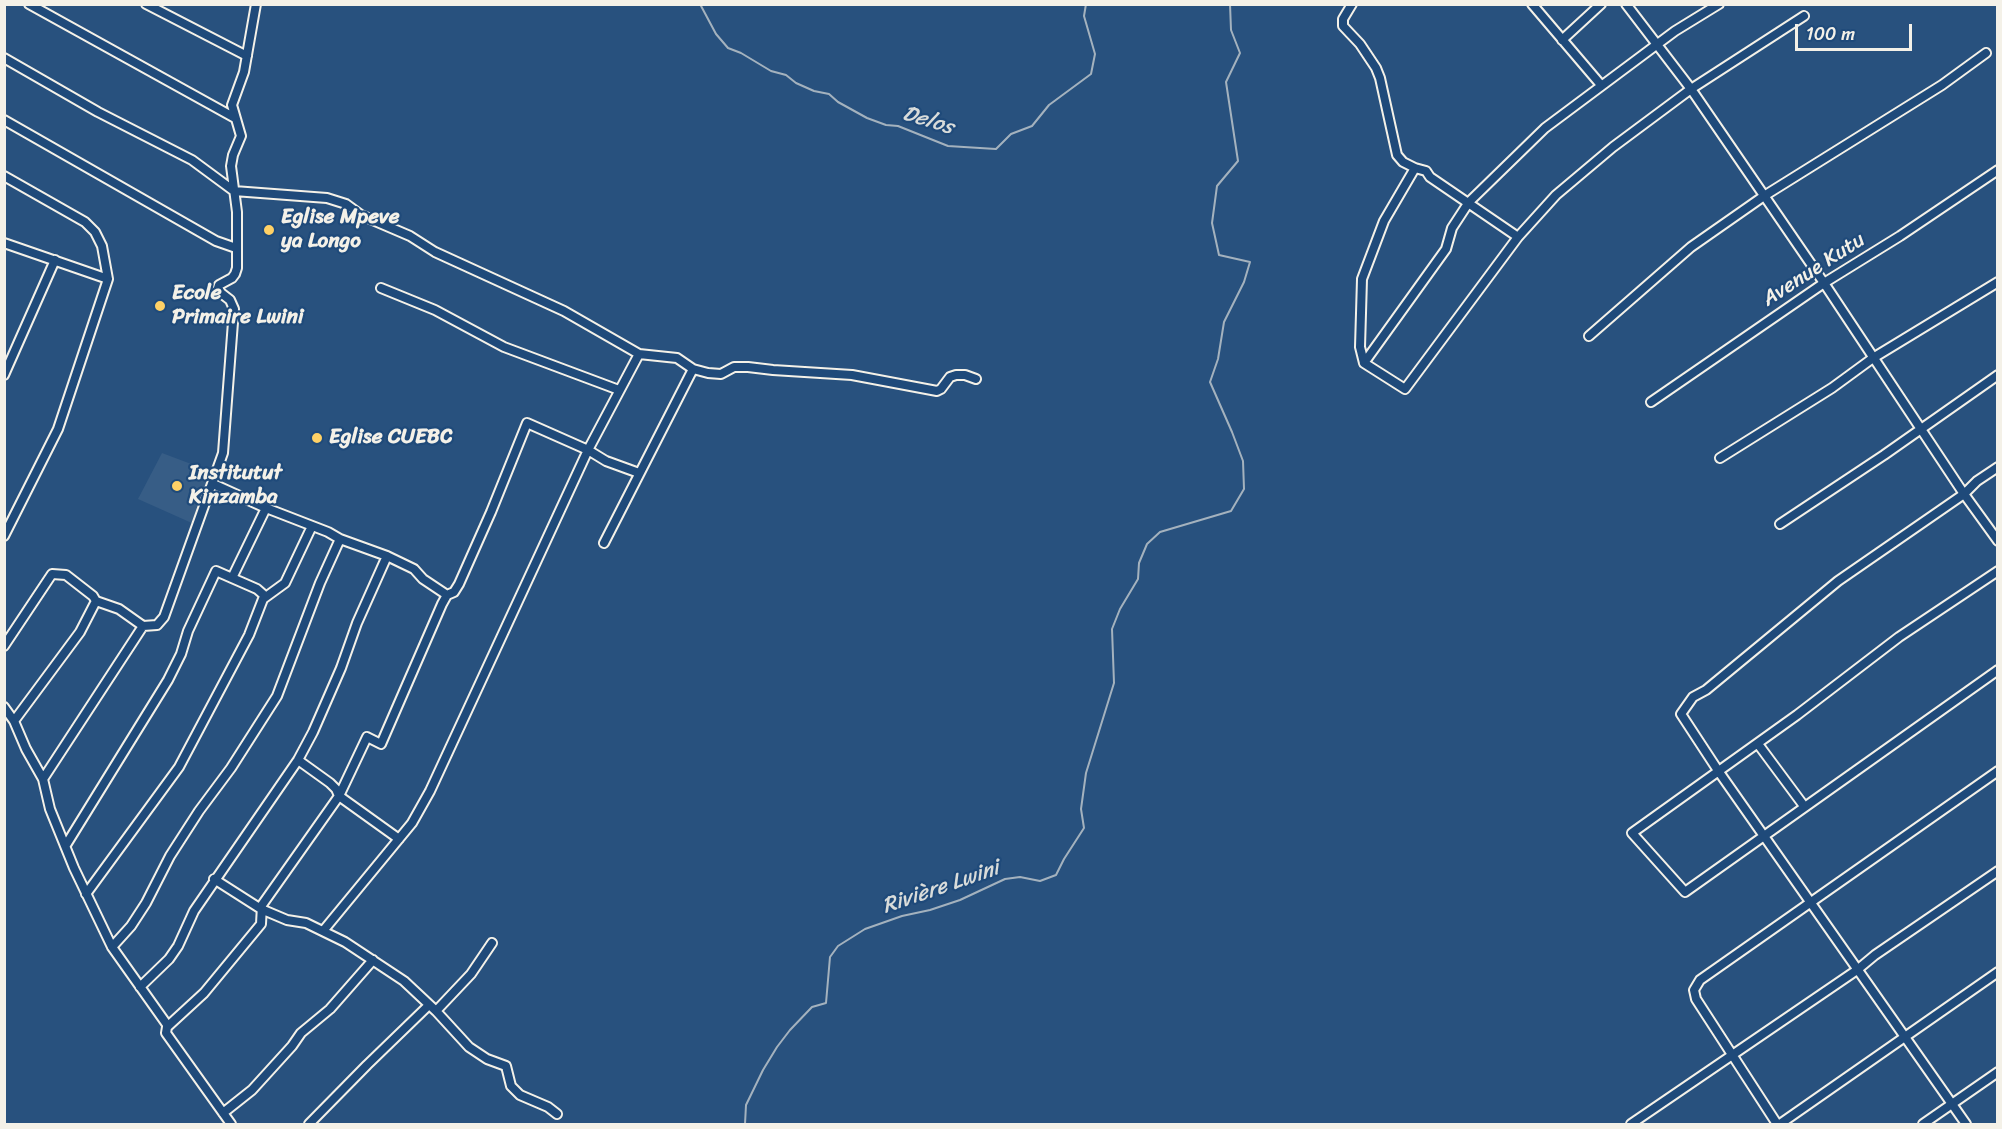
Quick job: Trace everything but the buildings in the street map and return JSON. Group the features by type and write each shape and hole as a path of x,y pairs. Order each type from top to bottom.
{"street":[{"path":"29,4 236,119"},
{"path":"146,4 247,56"},
{"path":"4,646 52,574 66,575 93,596 96,601 119,609 143,626 157,625 164,617 223,453 234,309 230,300 218,288 235,274 237,212 231,166 241,136 232,105 244,72 256,4"},
{"path":"1352,4 1343,19 1343,26 1360,44 1376,68 1397,155 1403,162 1423,169 1430,177 1518,237"},
{"path":"1532,4 1601,85"},
{"path":"1562,40 1601,4"},
{"path":"1626,4 1691,89 1998,541"},
{"path":"1364,363 1446,249 1452,228 1469,202 1545,128 1675,31 1719,4"},
{"path":"1415,168 1384,221 1362,279 1360,347 1364,363 1405,389 1518,237 1556,195 1613,147 1691,89 1804,16"},
{"path":"1588,336 1691,247 1764,196 1942,85 1986,53"},
{"path":"4,58 98,112 192,160 234,191 327,198 346,204 361,215 410,236 435,252 564,311 639,354 677,358 693,369 708,373 721,374 734,367 748,367 852,375 937,391 950,377 956,375 965,375 975,379"},
{"path":"4,120 216,241 236,248"},
{"name":"Avenue Kutu","path":"1651,402 1824,283 1900,236 1998,170"},
{"path":"4,176 85,222 95,232 102,246 108,279 58,429 4,536"},
{"path":"4,243 108,279"},
{"path":"4,375 55,260"},
{"path":"1720,458 1832,388 1873,358 1998,282"},
{"path":"381,288 435,310 504,347 619,390"},
{"path":"323,931 412,823 430,791 588,450 639,354"},
{"path":"604,543 693,369"},
{"path":"1780,524 1998,375"},
{"path":"231,1125 166,1033 168,1026 204,993 261,924 261,909 339,796 367,737 381,744 385,738 447,595 454,592 459,584 527,423 588,450 606,461 639,473"},
{"path":"1966,1125 1681,714 1694,698 1838,581 1964,494 1977,481 1998,467"},
{"path":"213,484 340,539 387,556 414,569 429,584 447,595"},
{"path":"232,578 266,508"},
{"path":"86,894 179,766 249,635 265,596 285,583 312,526"},
{"path":"112,947 131,926 146,903 170,856 277,696 320,583 340,539"},
{"path":"140,987 169,959 214,879 272,800 298,760 341,668 387,556"},
{"path":"66,845 168,680 216,571 257,589 265,596"},
{"path":"1998,572 1899,637 1758,744 1632,833 1685,892 1998,670"},
{"path":"14,721 80,633 96,601"},
{"path":"43,779 143,626"},
{"path":"4,707 14,721 43,779 50,809 86,894 112,947 168,1026"},
{"path":"1758,744 1804,806"},
{"path":"298,760 330,783 339,796 399,839"},
{"path":"1998,771 1700,980 1694,990 1696,999 1779,1125 1998,972"},
{"path":"1631,1125 1998,871"},
{"path":"214,879 261,909 323,931 345,942 404,981 469,1047 487,1059 506,1066 511,1086 520,1095 548,1107 557,1114"},
{"path":"436,1011 471,974 492,943"},
{"path":"223,1113 252,1090 301,1033 330,1009 373,960"},
{"path":"309,1125 429,1005"},
{"path":"1923,1125 1998,1072"}],"shaded area":[{"name":"Institutut Kinzamba","path":"162,453 215,473 194,524 138,499"}],"waterway":[{"name":"Delos","path":"700,4 716,34 728,48 771,71 786,75 796,83 814,91 829,94 838,102 867,118 886,125 898,126 948,146 996,149 1011,134 1032,126 1049,105 1091,74 1095,54 1084,16 1086,4"},
{"name":"Rivière Lwini","path":"745,1124 746,1105 777,1047 812,1007 826,1003 830,957 838,946 865,929 960,900 1005,879 1020,877 1040,881 1056,875 1084,828 1081,809 1086,773 1114,683 1112,629 1120,609 1138,579 1139,563 1147,544 1160,532 1231,511 1244,489 1243,461 1210,382 1218,359 1224,322 1244,282 1250,262 1219,255 1212,223 1217,186 1238,161 1226,82 1240,53 1231,30 1230,4"}],"place":[{"name":"Eglise Mpeve ya Longo","path":"269,230"},
{"name":"Ecole Primaire Lwini","path":"160,306"},
{"name":"Eglise CUEBC","path":"317,438"},
{"name":"Institutut Kinzamba","path":"177,486"}]}
